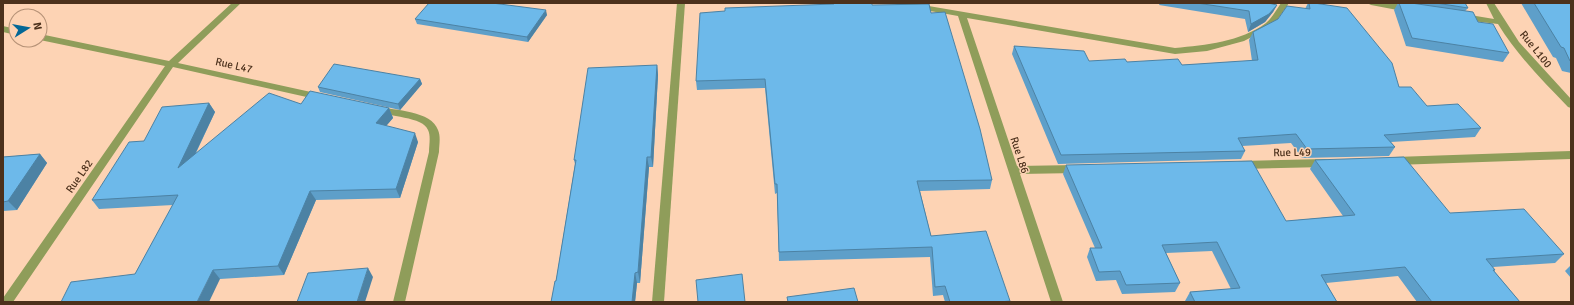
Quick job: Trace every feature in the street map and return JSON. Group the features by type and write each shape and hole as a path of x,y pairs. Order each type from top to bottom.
{"street":[{"name":"Rue L82","path":"7,302 171,64 237,3"},
{"path":"658,302 681,3"},
{"path":"897,3 1175,51 1207,48 1241,39 1270,24 1285,3"},
{"path":"1370,3 1413,10"},
{"name":"Rue L100","path":"1490,3 1499,22 1540,73 1571,105"},
{"name":"Rue L86","path":"962,14 1057,302"},
{"path":"1452,15 1499,22"},
{"name":"Rue L47","path":"48,39 327,98"},
{"path":"366,107 423,119 431,124 434,134 434,152 399,302"},
{"path":"1386,162 1571,155"},
{"name":"Rue L49","path":"1228,166 1339,163"},
{"path":"1013,170 1084,168"}],"building":[{"path":"429,3 492,3 546,10 527,37 415,19"},
{"path":"833,3 872,3 872,5 929,4 931,13 945,12 980,129 992,180 917,181 931,236 986,231 1010,301 950,302 945,286 935,287 932,247 779,252 777,184 775,184 765,79 696,81 700,13 725,11 725,8 834,4"},
{"path":"1197,3 1268,3 1277,5 1269,14 1251,24 1249,11"},
{"path":"1309,3 1347,8 1392,63 1399,87 1411,87 1427,106 1458,104 1481,128 1384,135 1395,147 1307,149 1296,134 1238,138 1245,151 1061,155 1014,46 1084,51 1089,61 1125,59 1127,62 1178,59 1182,65 1258,60 1253,32 1278,19 1287,6 1310,9"},
{"path":"1399,3 1411,3 1473,12 1478,22 1493,24 1509,53 1412,38"},
{"path":"1436,3 1465,3 1468,8"},
{"path":"1534,3 1571,3 1571,61 1564,48 1561,47"},
{"path":"334,64 420,79 398,104 318,87"},
{"path":"657,65 651,157 647,157 638,272 635,273 632,302 551,302 556,281 576,160 574,160 588,68"},
{"path":"310,91 389,108 376,123 415,133 396,189 310,191 278,266 213,270 197,302 61,302 71,282 135,274 178,195 92,200 129,142 144,141 162,107 209,103 178,168 269,93 301,104"},
{"path":"40,154 8,201 3,202 3,157"},
{"path":"1404,157 1450,213 1524,209 1564,254 1486,259 1495,270 1493,270 1520,302 1432,302 1405,267 1321,275 1337,302 1195,302 1190,292 1240,288 1217,242 1162,245 1180,283 1126,285 1120,271 1099,272 1090,248 1102,248 1066,165 1252,161 1286,221 1355,215 1315,160"},
{"path":"368,268 357,302 297,302 308,273"},
{"path":"742,274 745,302 698,302 696,280"},
{"path":"854,288 858,302 788,302 787,297"}]}
